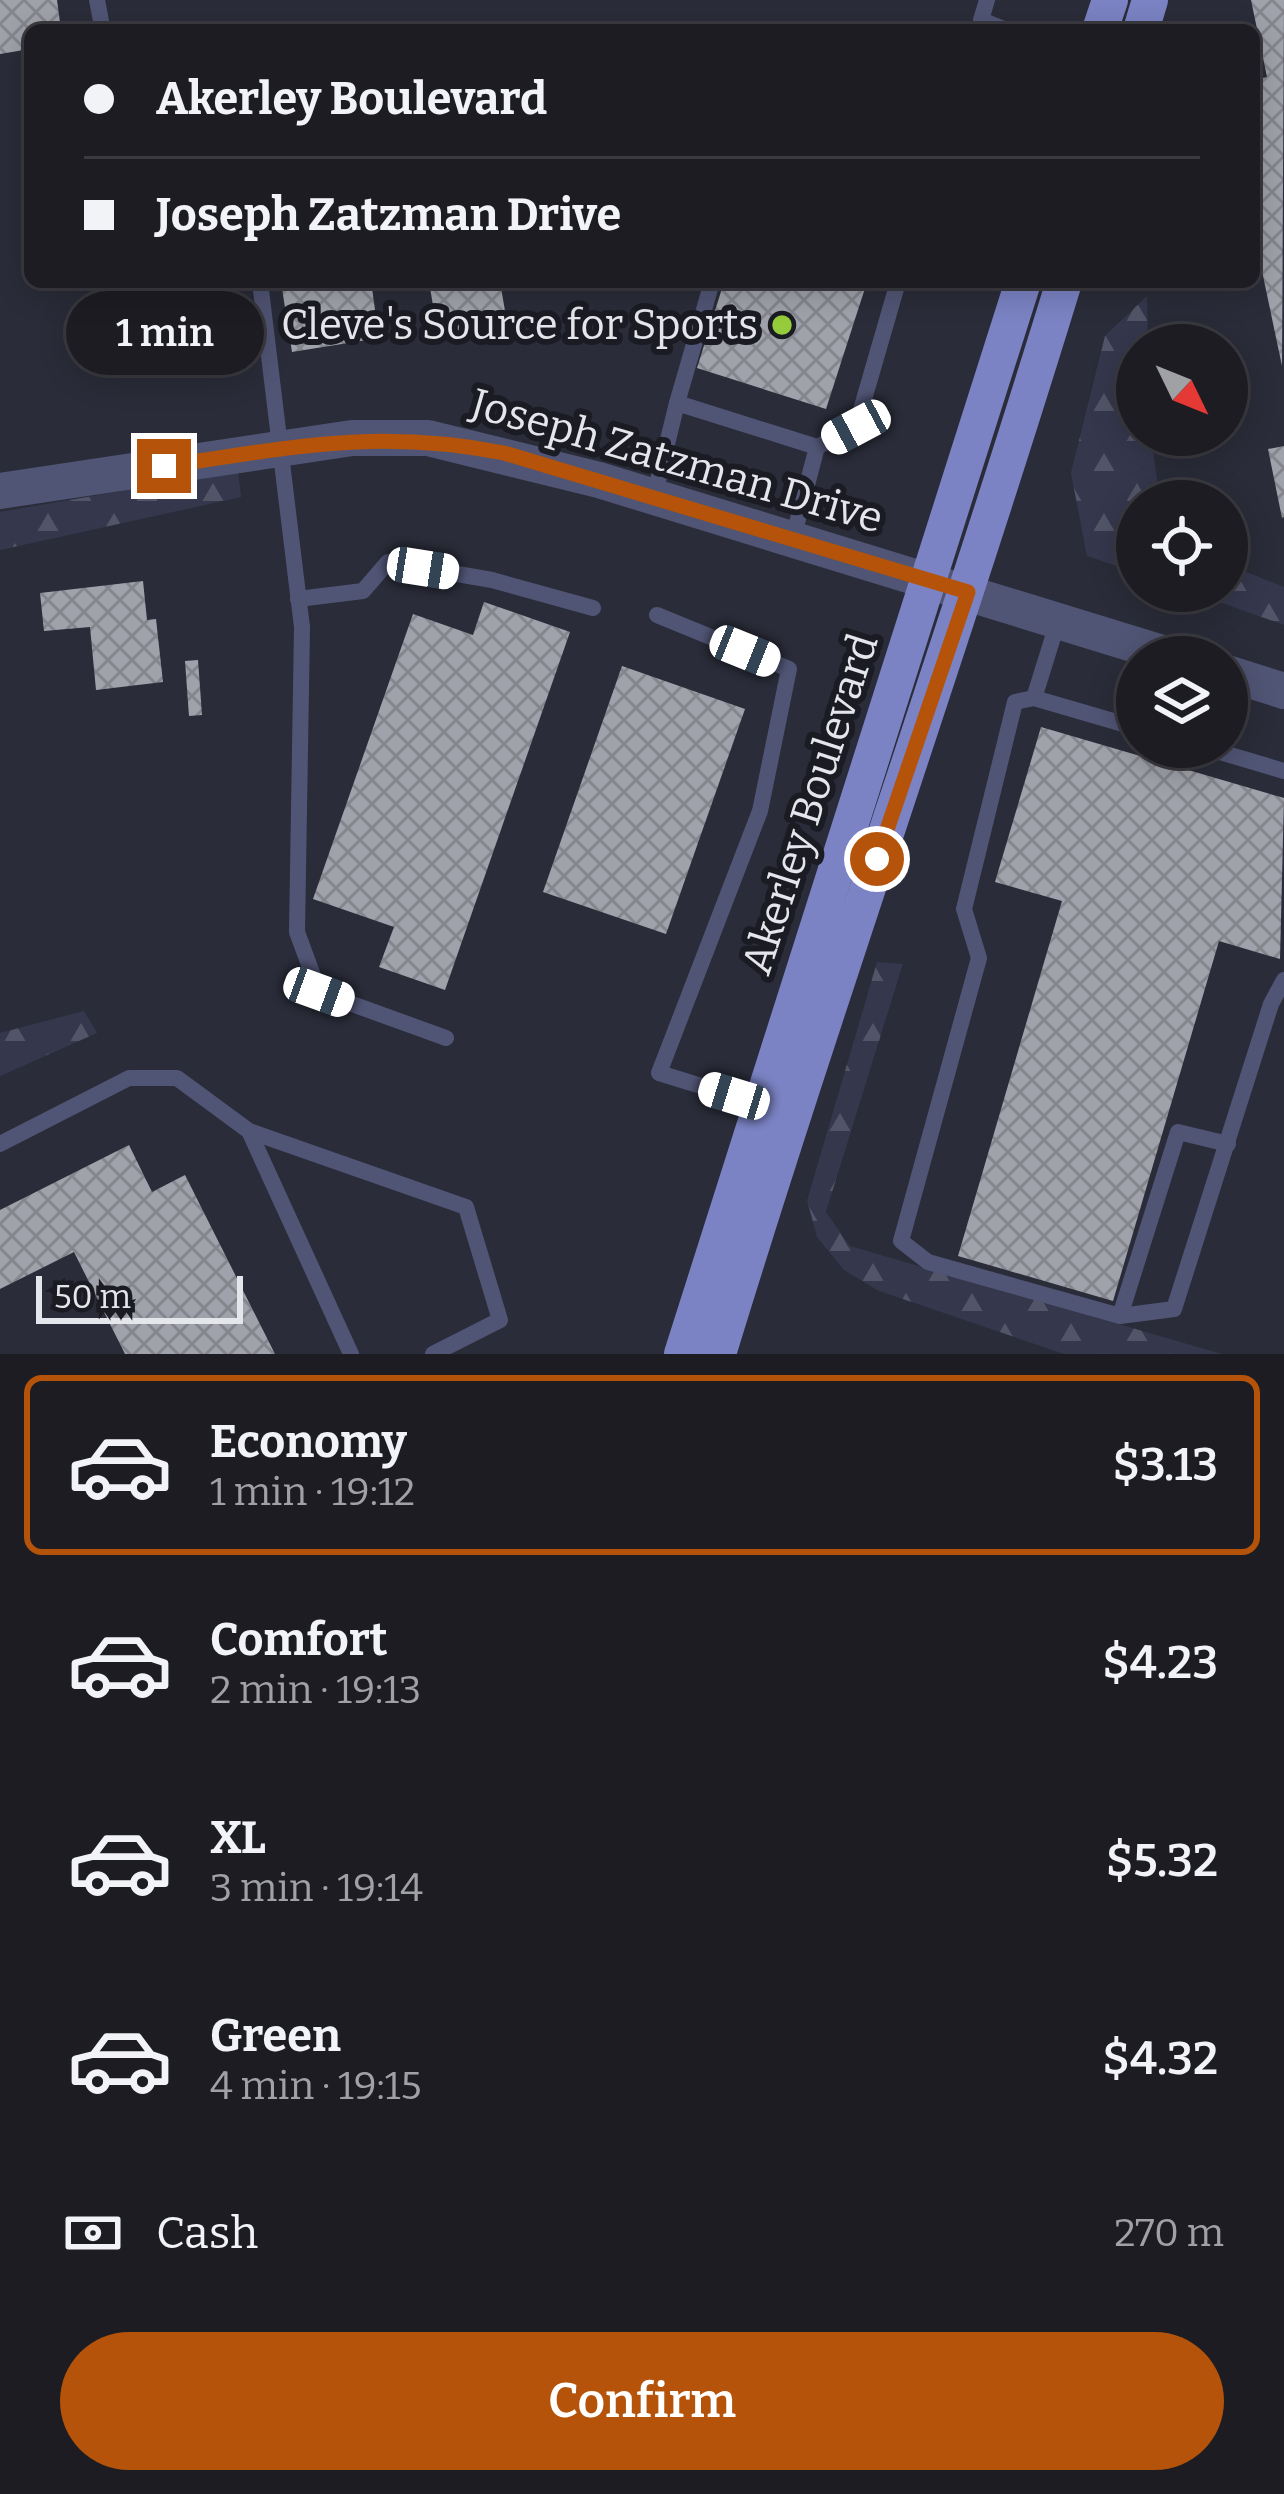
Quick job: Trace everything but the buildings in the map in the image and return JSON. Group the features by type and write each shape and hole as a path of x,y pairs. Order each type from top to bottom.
{"main road":[{"name":"Akerley Boulevard","path":"718,1354 780,1093 1021,288"},
{"name":"Akerley Boulevard","path":"682,1354 968,592 1062,288"}],"street":[{"name":"Joseph Zatzman Drive","path":"0,491 352,438 428,438 504,453 1116,638"},
{"path":"1248,680 1284,691"}],"lane":[{"path":"97,0 101,21"},
{"path":"987,0 981,20 991,24"},
{"path":"261,288 298,599 297,932 319,992 446,1038"},
{"path":"654,497 710,288"},
{"path":"677,403 817,447 856,427 896,288"},
{"path":"793,538 817,447"},
{"path":"298,599 363,591 388,562 492,580 593,608"},
{"path":"658,615 789,669 760,811 658,1073 780,1093"},
{"path":"1034,698 1058,620"},
{"path":"1116,722 1034,698 1015,702 964,909 979,958 901,1241 928,1262 1120,1316 1174,1309 1271,1004 1284,980"},
{"path":"1248,760 1284,770"},
{"path":"0,1144 129,1078 177,1078 249,1131 466,1207 500,1320 433,1354"},
{"path":"249,1131 351,1354"},
{"path":"1120,1316 1178,1132 1228,1144"}],"shaded area":[{"path":"0,0 1284,0 1284,587 1248,572 1248,480 1157,480 1154,456 1248,456 1248,324 1147,324 1146,297 1140,324 1116,324 1116,429 1087,556 1116,566 1116,612 1247,612 1284,625 1284,1354 1222,1354 850,1246 826,1212 903,965 877,962 807,1199 879,1291 1064,1354 0,1354"}],"green space":[{"path":"1147,296 1148,324 1118,324"},
{"path":"1116,326 1116,456 1154,456 1157,480 1116,480 1116,566 1087,556 1071,473 1105,336"},
{"path":"238,471 241,497 0,550 0,512"},
{"path":"1248,572 1284,587 1284,625 1247,612"},
{"path":"877,962 903,964 826,1212 850,1246 1222,1354 1064,1354 879,1291 844,1270 817,1237 807,1200"},
{"path":"84,1011 97,1033 0,1076 0,1033"}],"place":[{"name":"Cleve's Source for Sports","path":"782,325"}],"route":[{"path":"164,466 352,438 428,438 504,453 968,592 877,859"}]}
